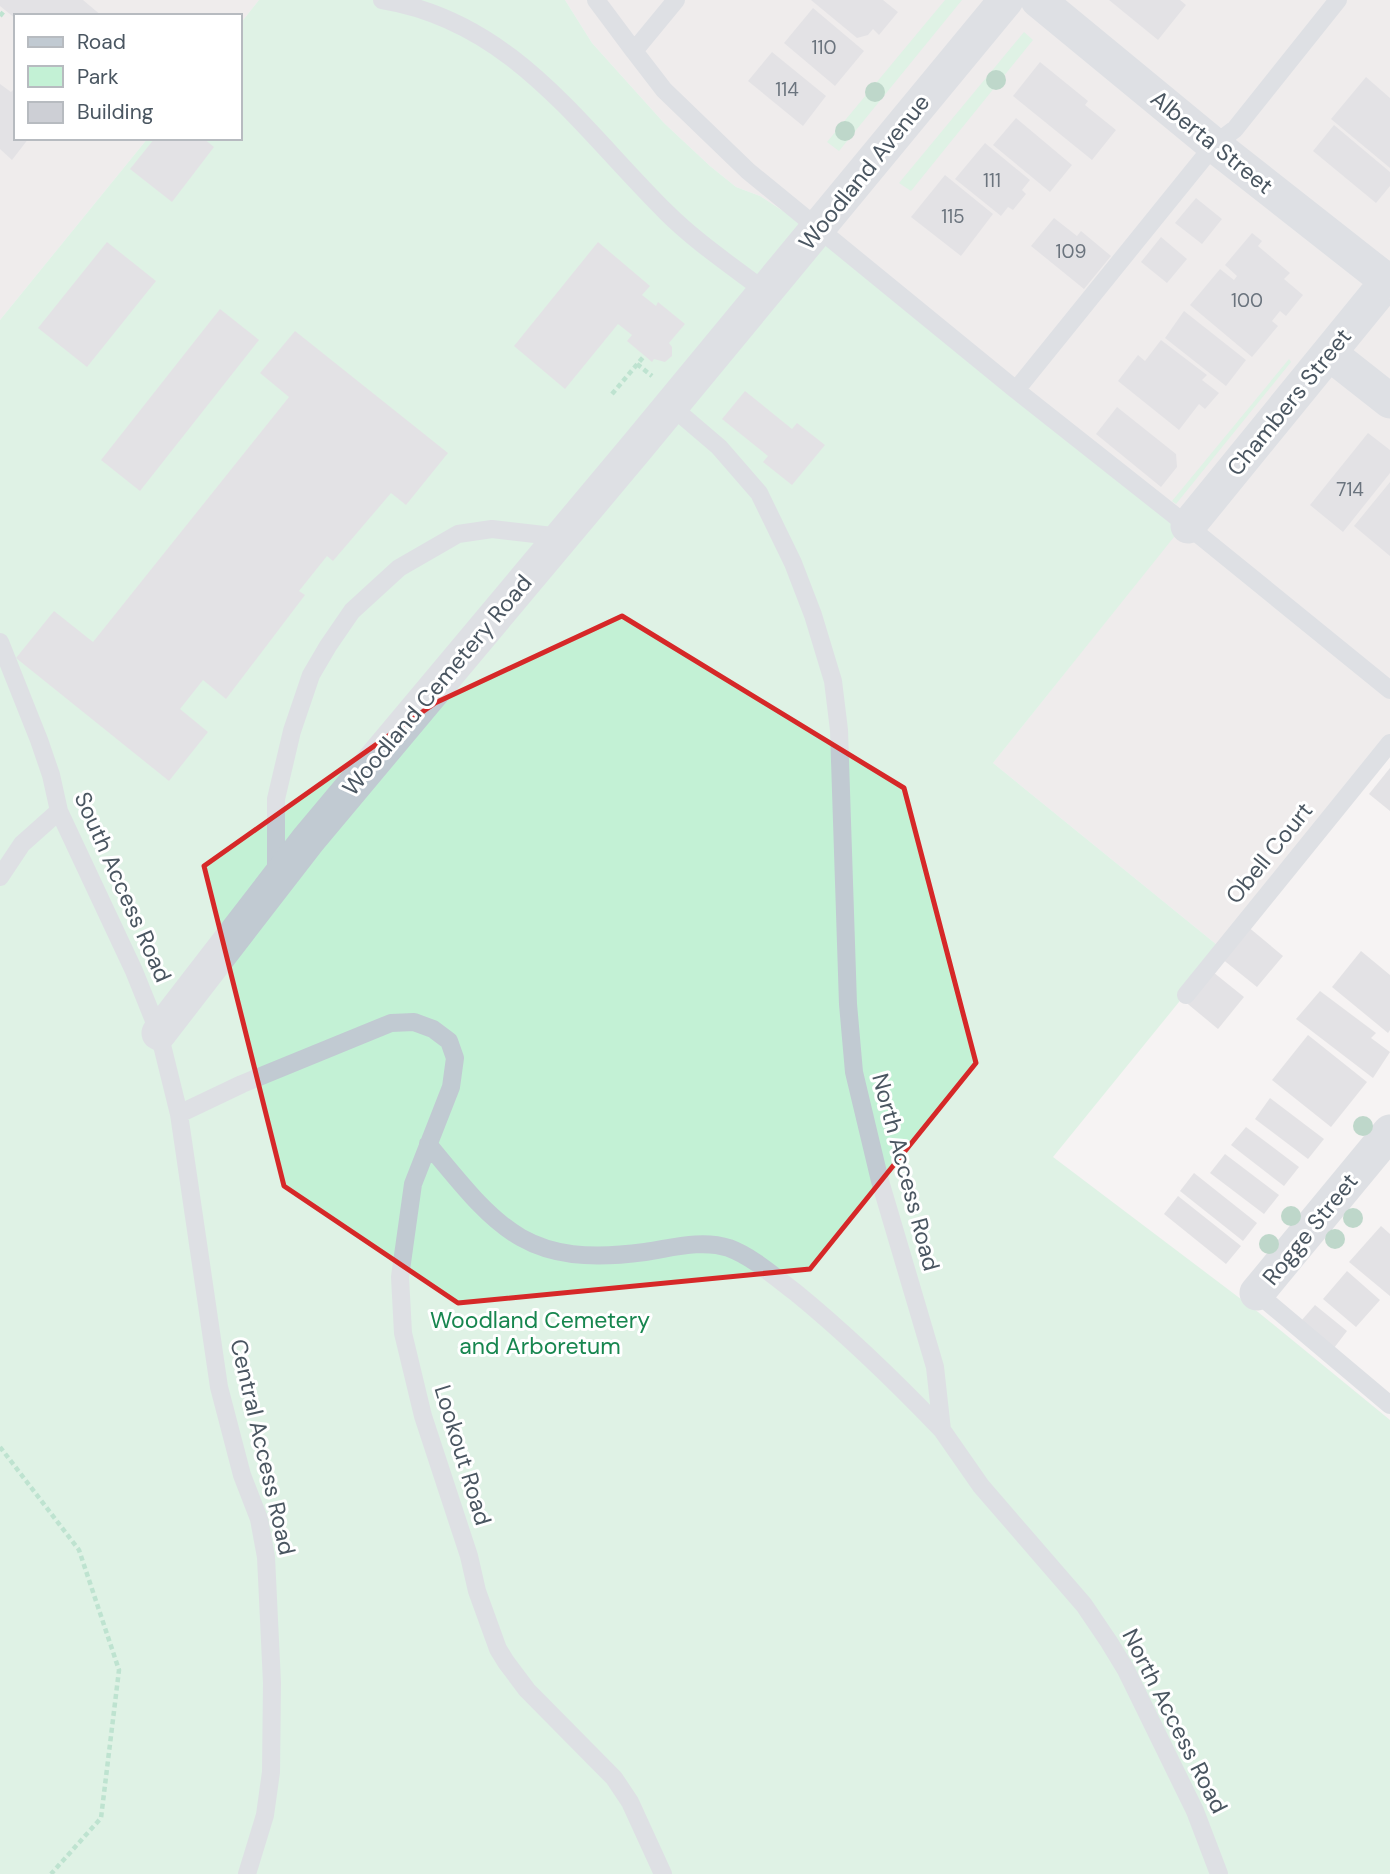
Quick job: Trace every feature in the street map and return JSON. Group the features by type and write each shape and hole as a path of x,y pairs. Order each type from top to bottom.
{"street":[{"name":"Woodland Avenue","path":"723,343 1006,0"},
{"name":"Alberta Street","path":"1038,0 1214,145 1389,280"},
{"name":"Chambers Street","path":"1188,526 1389,280"},
{"name":"Woodland Cemetery Road","path":"159,1033 276,880 561,537 665,393 723,343"},
{"path":"1329,353 1390,401"},
{"name":"Rogge Street","path":"1257,1293 1390,1132"}],"lane":[{"path":"382,0 405,4 447,20 505,52 546,85 666,212 766,292"},
{"path":"596,0 664,90 713,140 1016,390 1390,690"},
{"path":"634,51 677,0"},
{"path":"1016,390 1214,145 1235,129 1338,0"},
{"name":"North Access Road","path":"665,393 719,447 759,493 793,562 833,681 839,730 848,1004 855,1072 880,1181 935,1367 942,1430 981,1486 1076,1596 1109,1642 1131,1680 1195,1811 1219,1874"},
{"path":"276,880 276,799 292,731 312,676 352,611 399,569 457,534 492,528 561,537"},
{"name":"South Access Road","path":"0,642 39,740 59,811 134,971 159,1033"},
{"name":"Obell Court","path":"1186,995 1390,743"},
{"path":"0,877 22,844 59,811"},
{"name":"Lookout Road","path":"179,1114 242,1084 391,1023 414,1022 433,1029 449,1041 455,1058 451,1087 413,1184 400,1276 403,1333 423,1416 469,1556 477,1591 498,1649 527,1690 614,1778 630,1802 663,1874"},
{"name":"Central Access Road","path":"159,1033 179,1114 219,1387 242,1475 259,1519 266,1557 272,1683 271,1772 265,1815 247,1874"},
{"path":"428,1144 486,1212 517,1236 543,1249 570,1255 597,1256 641,1253 699,1244 717,1245 741,1254 774,1276 845,1333 942,1430"},
{"path":"1257,1293 1390,1405"}],"path":[{"path":"0,16 5,10"},
{"path":"612,394 645,355"},
{"path":"637,364 665,393"},
{"path":"0,1447 79,1550 120,1670 101,1818 51,1874"}],"highlighted area":[{"path":"622,616 904,788 976,1063 810,1269 458,1303 284,1186 204,866 435,703"}],"shaded area":[{"path":"0,0 259,0 242,21 242,14 14,14 14,140 146,140 0,320"},
{"path":"565,0 1390,0 1390,743 1222,949 993,763 1181,527 848,253 760,196 736,187 710,166 664,123 592,43"}],"green space":[{"name":"Woodland Cemetery and Arboretum","path":"259,0 565,0 592,43 664,123 710,166 736,187 760,196 840,248 1182,527 993,763 1222,949 1053,1157 1258,1312 1390,1420 1390,1874 0,1874 0,320 146,140 242,140 242,21"},
{"path":"945,0 962,0 839,151 827,142"},
{"path":"1024,32 1033,40 911,191 899,183"},
{"path":"1289,359 1291,362 1176,504 1172,501"}],"building":[{"path":"0,0 83,0 100,14 14,14 14,17 0,6"},
{"path":"811,0 883,0 898,12 879,35 873,29 868,35 857,38"},
{"path":"1109,0 1180,0 1186,5 1158,40"},
{"path":"813,8 864,51 835,86 784,43"},
{"path":"772,52 826,96 803,126 748,81"},
{"path":"1040,62 1088,101 1085,105 1116,130 1092,160 1013,96"},
{"path":"1366,77 1390,98 1390,168 1331,119"},
{"path":"0,84 11,92 14,89 14,140 27,140 12,160 0,149"},
{"path":"1016,118 1072,165 1050,192 993,145"},
{"path":"1334,125 1390,172 1390,186 1376,203 1313,151"},
{"path":"153,140 205,140 214,147 172,202 130,169"},
{"path":"985,143 1030,180 1022,190 1026,194 1013,210 1008,207 1001,216 955,179"},
{"path":"945,175 993,214 961,256 911,217"},
{"path":"1196,198 1222,219 1202,244 1175,223"},
{"path":"1054,218 1077,236 1081,231 1111,256 1084,289 1031,246"},
{"path":"1252,233 1262,241 1258,246 1290,273 1284,279 1303,295 1286,316 1280,311 1272,321 1278,326 1252,357 1190,305 1220,269 1234,280 1237,276 1225,265"},
{"path":"1161,237 1187,259 1167,283 1141,262"},
{"path":"107,242 156,281 87,367 38,328"},
{"path":"598,242 650,286 642,295 656,306 658,302 685,324 669,343 672,356 665,362 654,359 652,362 627,341 632,335 618,324 565,389 514,346"},
{"path":"220,309 259,340 140,491 101,460"},
{"path":"1184,311 1246,360 1226,386 1165,338"},
{"path":"295,331 448,453 406,505 391,493 333,561 327,556 299,591 305,595 226,699 203,680 180,709 208,732 169,781 16,658 54,611 93,642 289,397 260,373"},
{"path":"1161,340 1207,375 1202,380 1219,393 1205,409 1199,404 1179,430 1118,381 1138,355 1145,361"},
{"path":"745,391 792,429 797,423 825,445 792,485 763,462 768,456 722,419"},
{"path":"1117,407 1176,454 1177,467 1161,487 1096,434"},
{"path":"1368,433 1390,450 1390,473 1343,532 1310,505"},
{"path":"1390,482 1390,556 1354,526"},
{"path":"1390,768 1390,811 1369,794"},
{"path":"1247,926 1283,956 1257,987 1221,958"},
{"path":"1361,951 1390,975 1388,1033 1332,987"},
{"path":"1208,968 1244,997 1218,1029 1183,1000"},
{"path":"1320,991 1376,1033 1371,1038 1390,1052 1373,1078 1296,1019"},
{"path":"1308,1035 1367,1082 1331,1127 1272,1080"},
{"path":"1270,1098 1324,1139 1308,1159 1255,1119"},
{"path":"1246,1127 1299,1167 1284,1186 1231,1145"},
{"path":"1225,1154 1279,1195 1264,1214 1210,1173"},
{"path":"1194,1173 1257,1223 1243,1241 1180,1191"},
{"path":"1178,1196 1241,1246 1226,1264 1164,1214"},
{"path":"1381,1226 1390,1234 1390,1296 1349,1262"},
{"path":"1347,1271 1380,1300 1356,1327 1323,1299"},
{"path":"1315,1305 1347,1331 1334,1348 1301,1321"}]}
